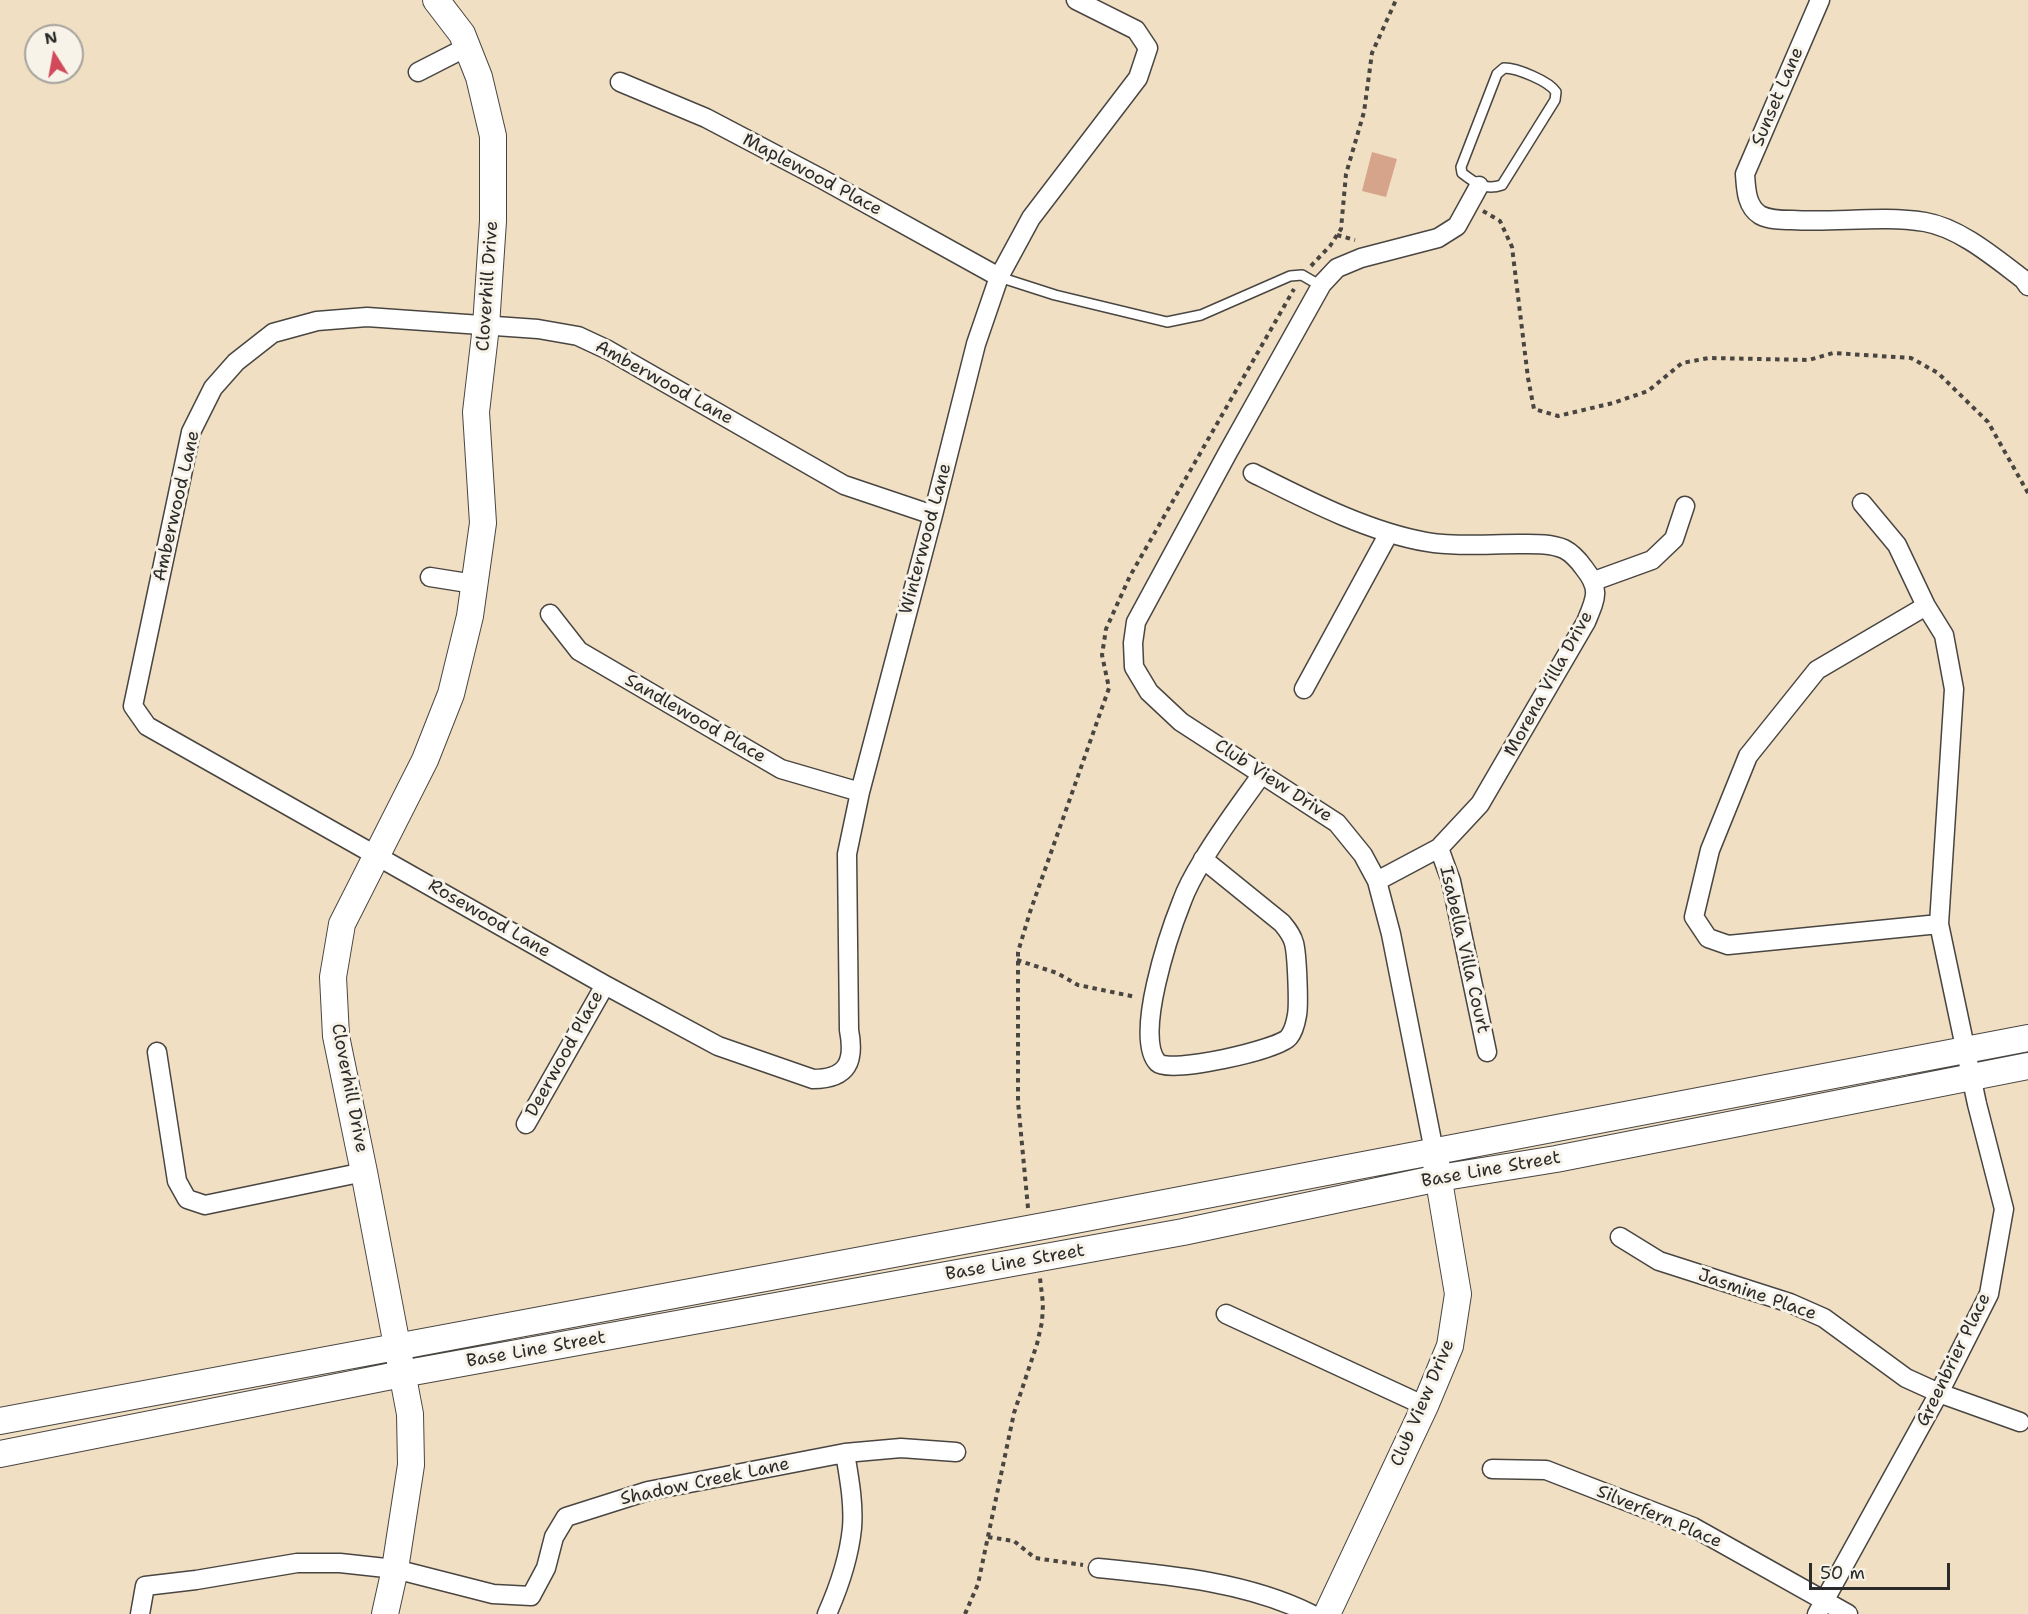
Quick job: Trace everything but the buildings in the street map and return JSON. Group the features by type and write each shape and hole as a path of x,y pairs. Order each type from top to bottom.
{"main road":[{"name":"Cloverhill Drive","path":"385,1614 411,1465 410,1414 336,1036 333,977 342,924 425,760 451,694 470,616 483,523 476,412 486,326 493,221 493,136 479,77 462,34 436,0"},
{"name":"Base Line Street","path":"0,1421 1077,1220 2028,1038"},
{"name":"Base Line Street","path":"0,1454 402,1374 1183,1232 1439,1178 1556,1159 2028,1066"},
{"name":"Club View Drive","path":"1327,1614 1425,1406 1450,1346 1458,1294 1434,1151"}],"street":[{"name":"Winterwood Lane","path":"841,1072 850,1062 853,1048 849,1030 847,854 860,792 976,344 999,277 1031,218 1138,78 1148,48 1136,30 1076,0"},
{"name":"Sunset Lane","path":"1820,0 1745,174 1746,196 1760,215 1776,219 1821,222 1886,220 1927,222 1970,239 2023,279 2028,286"},
{"path":"418,72 467,47"},
{"name":"Maplewood Place","path":"620,82 706,118 999,277"},
{"name":"Club View Drive","path":"1434,1151 1391,934 1377,881 1363,855 1336,823 1181,722 1149,692 1134,667 1133,643 1136,622 1321,286 1337,268 1361,258 1438,238 1457,226 1479,186"},
{"name":"Amberwood Lane","path":"147,726 133,706 191,432 213,388 236,362 273,333 317,321 367,316 538,329 578,336 608,350 844,485 933,514"},
{"path":"1252,473 1306,500 1389,533 1427,542 1540,544 1563,549 1578,560 1594,581 1652,560 1674,539 1685,506"},
{"name":"Greenbrier Place","path":"1821,1608 1939,1394 1989,1294 2004,1209 1971,1076 1939,924 1954,689 1944,635 1926,606 1897,545 1862,503"},
{"path":"1304,689 1389,533"},
{"path":"430,577 474,584"},
{"name":"Morena Villa Drive","path":"1377,881 1439,848 1480,804 1586,622 1594,601 1594,581"},
{"path":"1926,606 1818,670 1748,756 1710,850 1694,917 1708,938 1728,945 1939,924"},
{"name":"Sandlewood Place","path":"550,614 579,651 771,763 860,792"},
{"name":"Rosewood Lane","path":"147,726 604,985 718,1046 813,1079 828,1079 841,1072"},
{"path":"1203,860 1282,923 1291,935 1295,954 1297,1015 1289,1037 1280,1044 1262,1050 1164,1067 1153,1055 1149,1028 1152,1001 1182,899 1203,860 1262,774"},
{"name":"Isabella Villa Court","path":"1439,848 1451,881 1487,1052"},
{"name":"Deerwood Place","path":"526,1124 604,985"},
{"path":"157,1052 177,1181 187,1199 204,1205 364,1172"},
{"name":"Jasmine Place","path":"1620,1237 1659,1261 1790,1303 1824,1318 1906,1378 1939,1394 2020,1422"},
{"path":"1226,1314 1425,1406"},
{"name":"Shadow Creek Lane","path":"140,1614 146,1586 297,1563 340,1563 394,1569 493,1594 531,1596 546,1568 554,1537 566,1517 648,1491 845,1453 901,1448 956,1452"},
{"path":"827,1614 843,1573 852,1527 845,1453"},
{"name":"Silverfern Place","path":"1492,1469 1546,1470 1693,1527 1821,1608 1848,1614"},
{"path":"1098,1568 1226,1586 1291,1604 1311,1614"}],"lane":[{"path":"1504,68 1512,68 1552,85 1556,92 1555,100 1502,185 1496,188 1479,186 1462,173 1461,166 1497,75 1504,68"},
{"path":"999,277 1055,295 1167,322 1201,315 1290,276 1302,275 1321,286"}],"path":[{"path":"1469,203 1500,221 1512,247 1534,409 1558,416 1613,403 1648,391 1682,363 1709,358 1809,360 1833,353 1911,358 1938,373 1988,422 2023,488 2028,493"},
{"path":"1337,235 1360,241"},
{"path":"1017,960 1057,972 1078,985 1152,1001"},
{"path":"965,1614 978,1584 1014,1413 1042,1322 1043,1304 1039,1270"},
{"path":"988,1537 1014,1541 1035,1558 1061,1561"}]}
